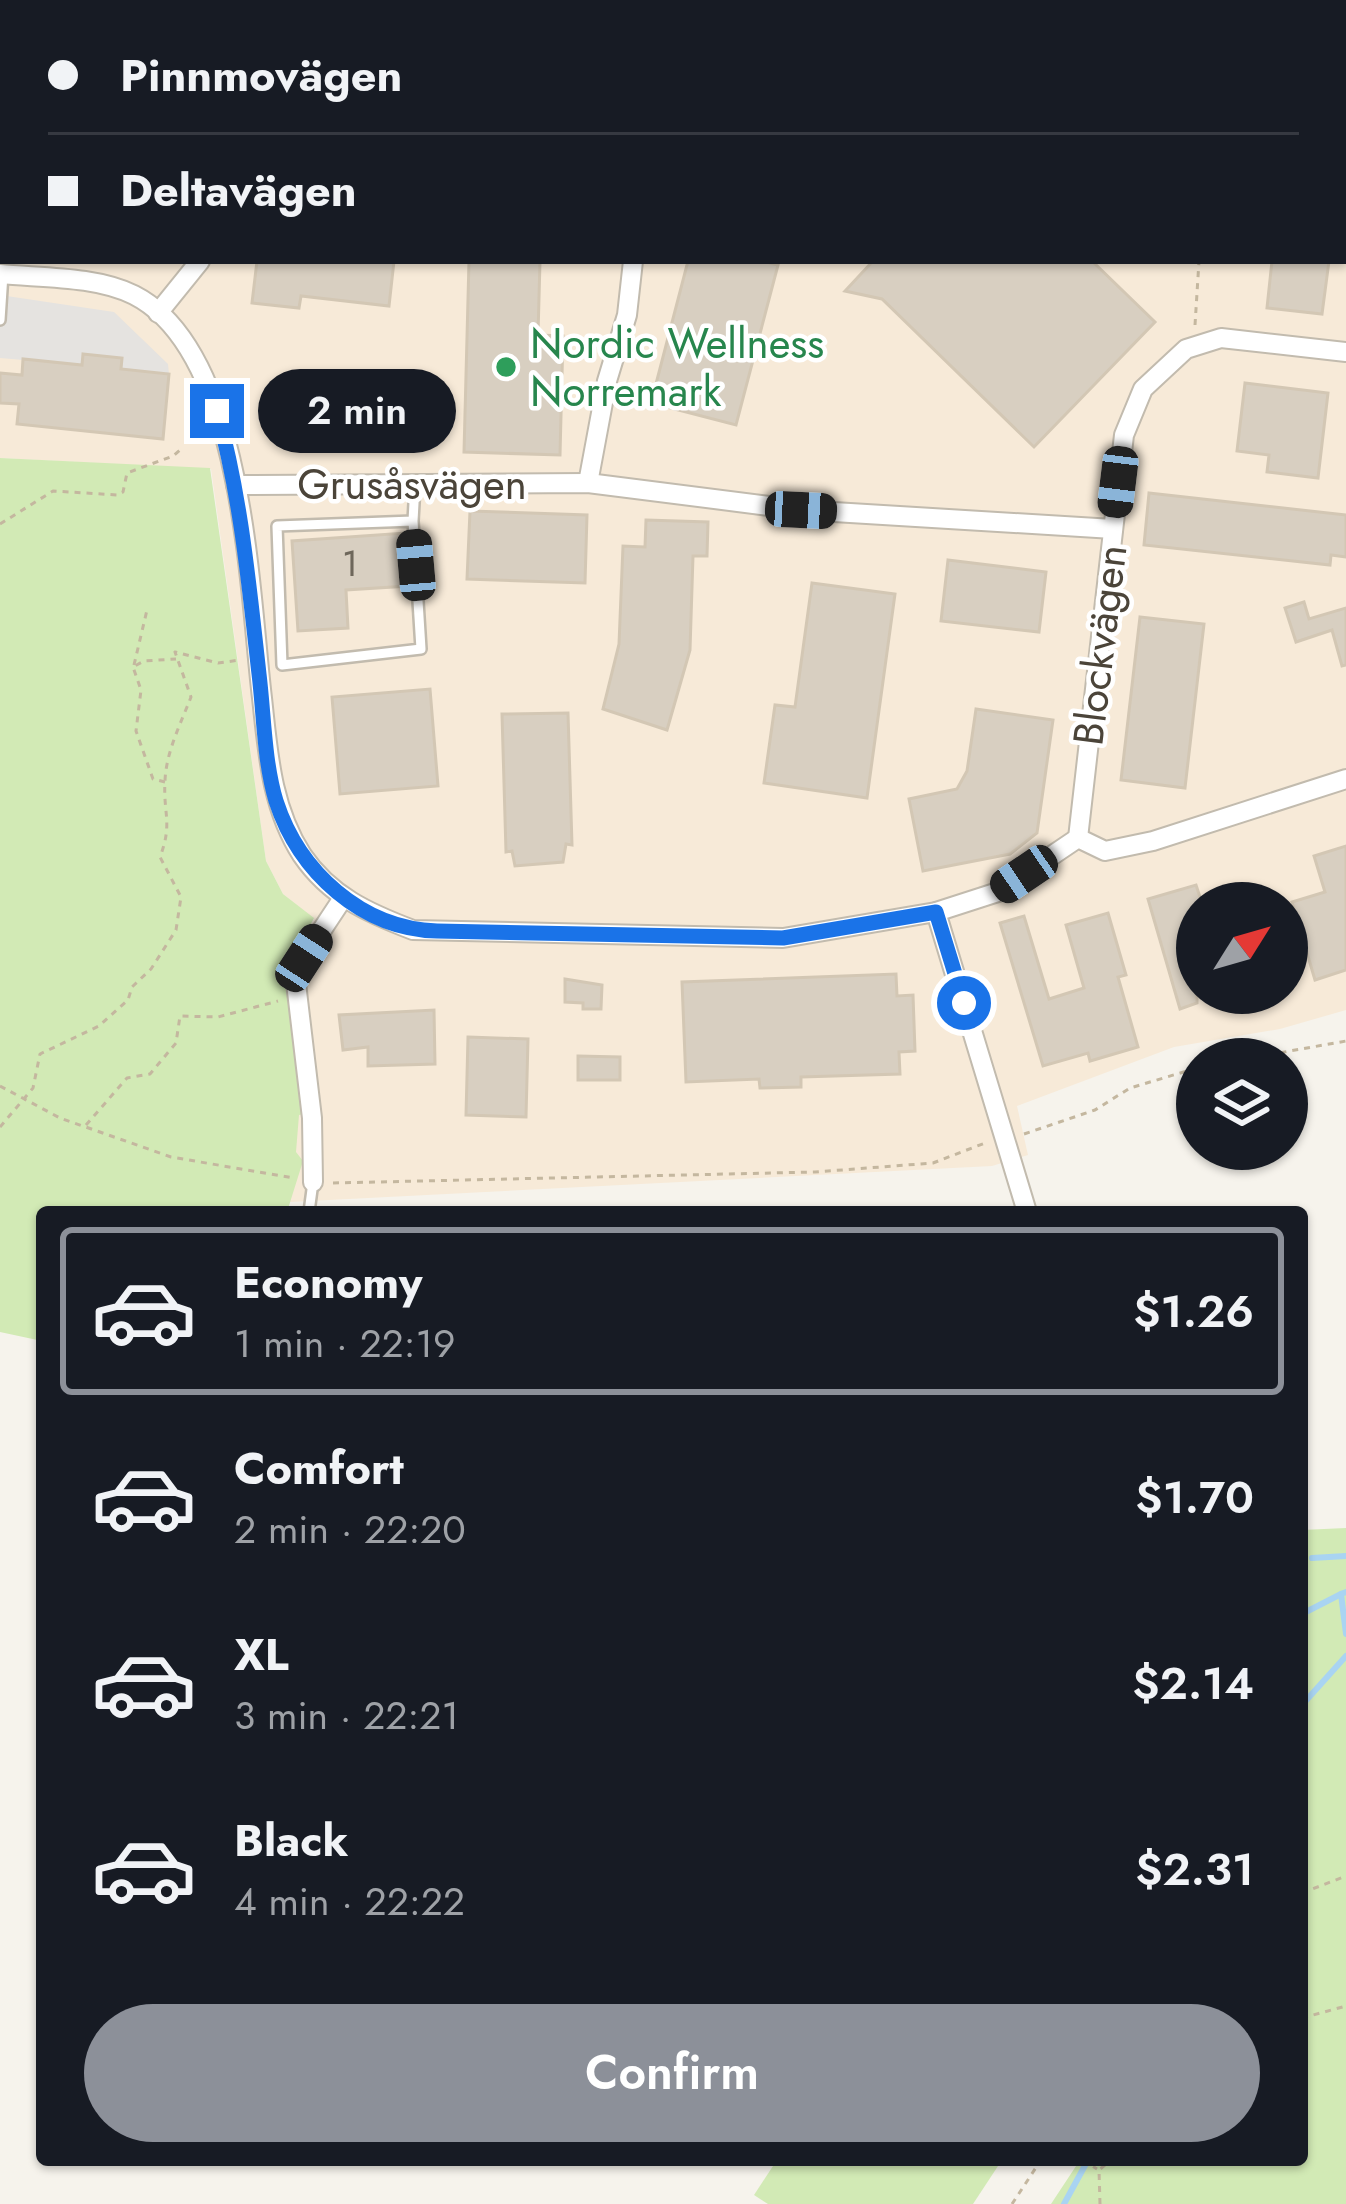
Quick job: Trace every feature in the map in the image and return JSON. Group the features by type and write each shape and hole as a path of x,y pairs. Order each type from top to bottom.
{"street":[{"path":"158,313 198,264"},
{"name":"Grusåsvägen","path":"589,483 607,381 627,315 633,264"},
{"path":"2,274 128,292 158,313 188,344 206,376 236,485 277,802 302,855 343,898 358,909 412,930 783,938 936,912 998,892 1078,838 1105,851 1153,841 1346,779"},
{"path":"1204,344 1221,338 1346,352"},
{"name":"Blockvägen","path":"1078,838 1124,434 1143,389 1186,349 1204,344"},
{"name":"Grusåsvägen","path":"236,485 589,483 801,510 1113,529"},
{"path":"313,1181 312,1118 296,983 304,958 343,898"},
{"path":"936,912 1025,1206"}],"lane":[{"path":"0,320 2,274"},
{"path":"412,521 277,526 282,665 421,649 412,521 415,485"},
{"path":"310,1206 313,1181"}],"path":[{"path":"1199,264 1194,322 1204,344"},
{"path":"0,524 53,491 117,495 123,492 127,473 173,457 180,449"},
{"path":"147,610 133,667 141,690 136,731 153,779 165,782"},
{"path":"0,1127 33,1088 40,1054 99,1026 128,1000 176,930 181,897 160,857 169,832 165,782 174,740 191,697 176,652 218,663 257,658"},
{"path":"133,667 164,657 178,659"},
{"path":"84,1126 127,1078 150,1074 176,1043 179,1016 218,1017 297,994"},
{"path":"1308,1048 1346,1041"},
{"path":"0,1086 84,1126 171,1157 357,1184 815,1172 933,1163 1095,1109 1130,1088 1176,1074"},
{"path":"1308,1891 1346,1876"},
{"path":"1308,2016 1346,2006"},
{"path":"1012,2204 1037,2166"},
{"path":"1093,2166 1099,2170"},
{"path":"1099,2170 1104,2166"},
{"path":"1099,2170 1100,2204"}],"shaded area":[{"path":"0,264 1346,264 1346,1010 1227,1038 1176,1038 1176,1047 1017,1106 1028,1155 992,1166 290,1202 296,1152 290,964 314,919 283,894 266,861 211,469 0,458"},
{"path":"0,295 114,312 168,364 169,374 121,369 121,358 84,354 82,365 0,358"}],"green space":[{"path":"0,458 210,468 266,861 283,894 314,918 290,964 289,1009 304,1114 299,1115 296,1152 303,1161 289,1206 36,1206 36,1340 0,1332"},
{"path":"1346,1528 1346,2204 1051,2204 1076,2166 1308,2166 1308,1530"},
{"path":"773,2166 998,2166 973,2204 768,2204 754,2195"}],"building":[{"path":"257,264 394,264 389,306 301,296 299,308 252,303"},
{"path":"469,264 540,264 538,335 563,336 560,455 464,452"},
{"path":"687,264 778,265 736,425 651,403"},
{"path":"870,264 1095,264 1155,322 1034,447 882,299 845,291"},
{"path":"1272,264 1329,264 1322,314 1267,308"},
{"path":"83,354 122,358 121,369 169,374 163,439 17,424 19,404 0,403 0,373 22,375 23,359 82,365"},
{"path":"1245,383 1328,393 1318,478 1267,472 1269,455 1237,451"},
{"path":"1149,493 1346,515 1346,557 1331,555 1330,565 1144,545"},
{"path":"470,511 587,515 585,583 467,579"},
{"path":"646,520 708,522 707,556 693,556 690,650 667,730 603,709 619,644 623,546 645,547"},
{"path":"405,533 408,586 346,590 348,628 298,631 292,541"},
{"path":"948,560 1046,572 1039,632 941,621"},
{"path":"812,583 895,594 867,798 764,783 775,705 795,707"},
{"path":"1304,602 1309,619 1346,608 1346,665 1342,666 1332,630 1296,642 1285,608"},
{"path":"1140,617 1204,624 1185,788 1121,780"},
{"path":"430,689 438,786 340,794 332,697"},
{"path":"976,709 1053,720 1037,833 1010,854 923,871 909,799 957,789 967,771"},
{"path":"568,713 572,845 566,844 563,862 515,866 512,851 506,852 502,714"},
{"path":"1346,846 1346,970 1315,980 1308,956 1308,897 1325,892 1314,856"},
{"path":"1176,891 1176,995 1148,899"},
{"path":"1108,913 1126,975 1118,977 1138,1047 1090,1061 1088,1053 1043,1066 1000,923 1024,916 1049,999 1084,988 1066,925"},
{"path":"896,974 897,996 913,995 915,1051 899,1052 900,1074 801,1077 801,1087 760,1088 759,1079 686,1082 682,982"},
{"path":"565,979 602,985 601,1009 565,1002"},
{"path":"434,1010 435,1064 368,1066 368,1047 343,1050 339,1015"},
{"path":"468,1037 528,1039 526,1117 466,1115"},
{"path":"578,1056 620,1057 620,1080 578,1080"}],"waterway":[{"path":"1312,1558 1346,1556"},
{"path":"1346,1592 1341,1594 1346,1634"},
{"path":"1308,1611 1341,1594"},
{"path":"1308,1698 1346,1656"},
{"path":"1064,2204 1085,2166"}],"place":[{"name":"Nordic Wellness Norremark","path":"506,367"}],"route":[{"path":"217,411 236,485 277,802 302,855 343,898 358,909 412,930 437,931 783,938 936,912 964,1003"}]}
